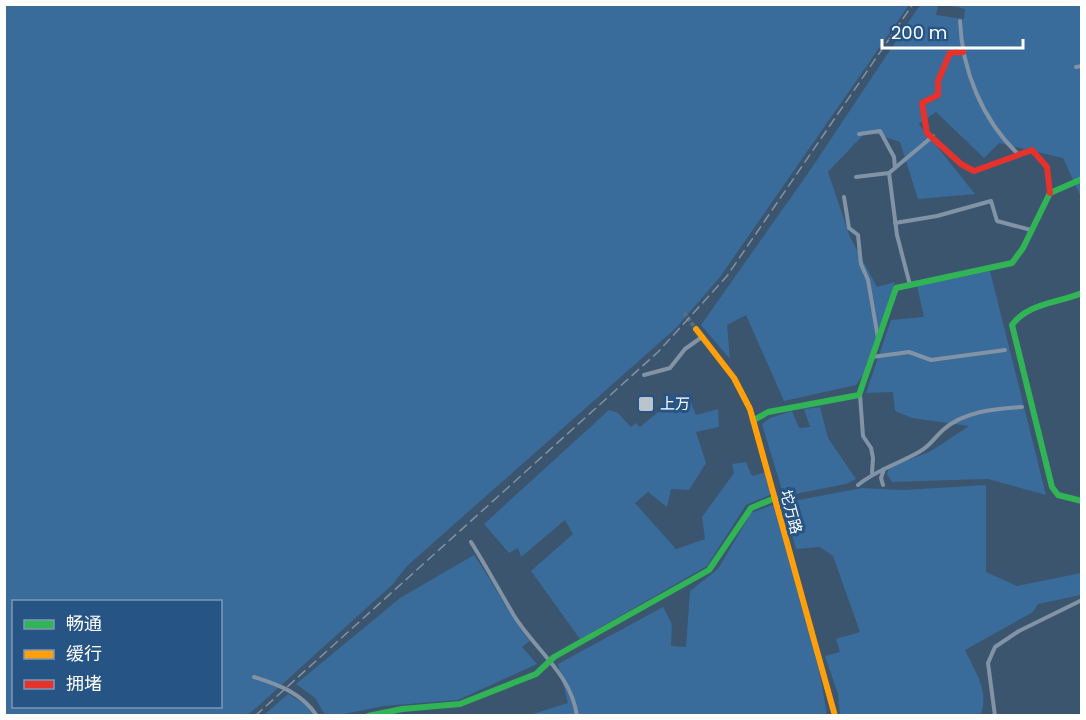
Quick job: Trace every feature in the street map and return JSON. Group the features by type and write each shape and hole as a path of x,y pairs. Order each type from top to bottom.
{"street":[{"path":"960,21 963,52 971,80 993,126 1017,153"},
{"path":"872,474 873,458 871,448 863,436 860,394 896,288 1012,263 1023,248 1050,193 1047,167 1032,150 1017,153 1002,163 974,171 961,163 927,132 922,117 922,103 938,95 938,81 950,53 963,52"},
{"path":"859,134 880,131 894,157 895,168"},
{"path":"856,177 889,173 933,136"},
{"path":"889,173 895,223 910,285"},
{"path":"1050,193 1082,179"},
{"path":"844,197 849,228 858,235 861,264 868,280 879,339"},
{"path":"895,223 937,216 991,201 997,221 1031,230"},
{"path":"1082,293 1028,312 1016,318 1012,325 1052,487 1058,495 1082,501"},
{"name":"坨万路","path":"696,329 739,386 754,420 835,716"},
{"path":"644,375 670,368 685,349 702,337"},
{"path":"873,357 909,352 931,360 1005,350"},
{"path":"754,420 768,412 860,394"},
{"path":"858,485 872,474 931,445 942,431 960,418 1022,406"},
{"path":"883,485 881,478 884,468"},
{"path":"368,716 402,709 460,704 536,674 549,662 709,570 751,508 775,498"},
{"path":"471,542 514,615 549,662 565,679 577,716"},
{"path":"995,716 988,663 995,647 1019,631 1082,600"},
{"path":"254,677 292,691 311,706 317,716"}],"shaded area":[{"path":"4,5 909,5 720,277 676,328 407,566 392,585 247,716 5,715"},
{"path":"920,5 938,6 936,15 964,19 965,9 948,5 1081,5 1081,197 1063,158 999,143 984,158 936,112 919,124 975,194 918,199 900,142 867,131 828,172 850,237 877,287 895,282 865,372 856,385 784,401 746,315 727,325 730,359 701,325 813,166"},
{"path":"990,271 1046,495 988,479 892,482 887,474 889,468 931,451 969,426 912,418 895,411 893,392 866,393 891,320 924,317 917,286"},
{"path":"690,400 696,415 718,409 719,427 696,432 706,463 689,490 671,489 667,507 648,492 635,503 676,549 705,539 702,517 734,473 732,464 746,462 752,476 767,472 772,494 746,505 707,566 580,639 531,571 573,534 565,520 521,557 518,548 509,553 484,524 609,410 618,413 631,427 636,423 640,427 670,402"},
{"path":"820,407 828,438 856,479 846,484 790,495 782,490 762,424 770,418 792,411 799,428 810,427 804,409"},
{"path":"986,485 986,572 1017,586 1081,573 1081,595 1038,604 1033,612 965,650 977,674 984,698 980,715 840,715 838,694 825,656 840,652 836,639 860,632 833,556 820,547 796,549 783,503 862,488 904,490"},
{"path":"775,504 819,669 827,715 526,716 568,703 558,664 663,607 672,624 671,646 686,647 690,591 718,569 751,513"},
{"path":"474,555 530,641 522,647 537,664 458,700 383,706 340,715 325,715 315,698 296,684 400,598"},
{"path":"288,694 306,705 314,715 263,716"}],"tunnel":[{"path":"684,313 696,329"}],"railway":[{"path":"255,716 658,352 727,276 913,4"}],"traffic: fast":[{"path":"754,420 768,412 859,395 896,288 1012,263 1023,248 1050,193 1082,179"},
{"path":"1082,293 1026,312 1012,325 1052,487 1058,495 1082,501"},
{"path":"368,716 402,709 460,704 536,674 554,657 709,570 751,508 775,498"}],"traffic: slow":[{"path":"696,329 734,378 750,409 835,716"}],"traffic: jam":[{"path":"963,52 950,53 938,81 938,95 922,103 927,133 961,164 974,171 1032,150 1047,167 1050,193"}],"place":[{"name":"上万","path":"646,404"}]}
